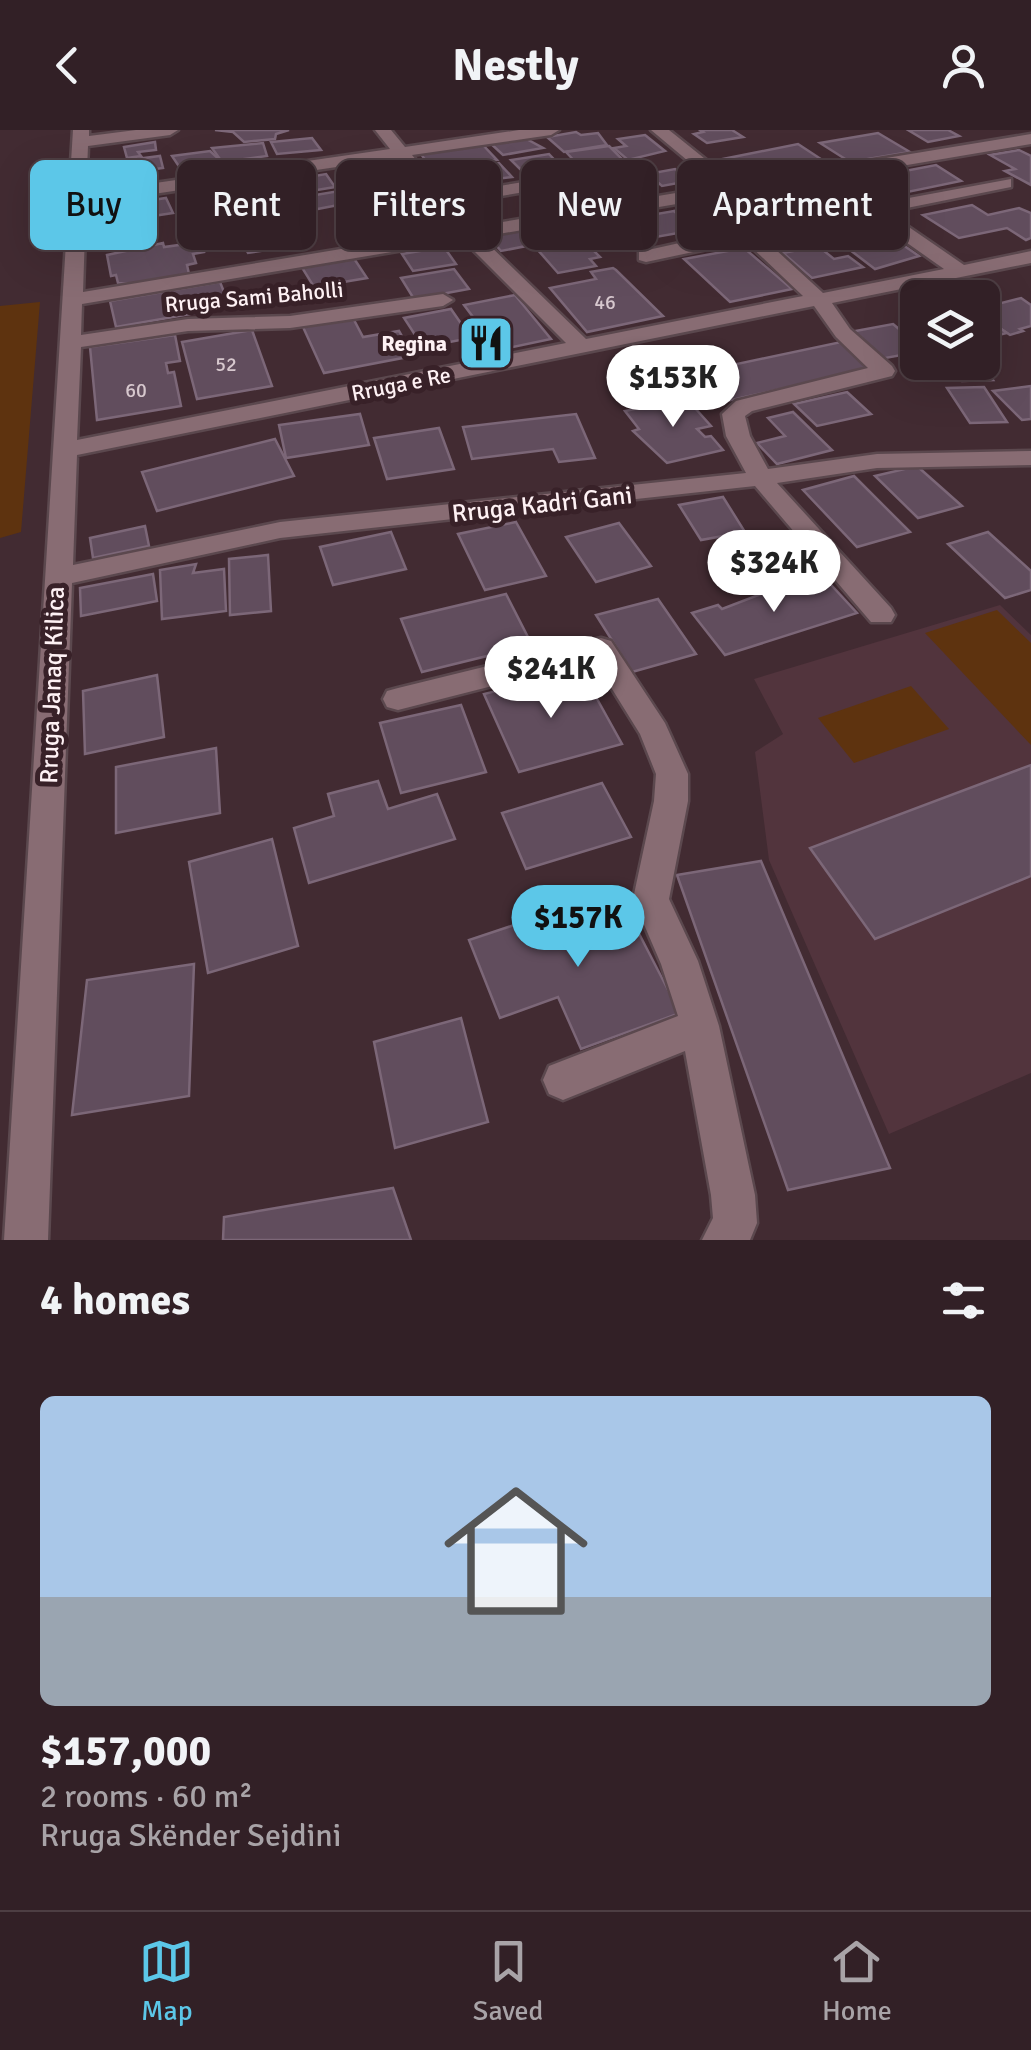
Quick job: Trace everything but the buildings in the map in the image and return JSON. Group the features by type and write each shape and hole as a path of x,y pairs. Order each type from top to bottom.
{"street":[{"path":"82,136 170,130"},
{"path":"383,130 409,160"},
{"path":"157,188 552,130"},
{"path":"659,130 696,160"},
{"path":"908,160 1031,139"},
{"path":"952,153 970,163"},
{"path":"908,202 1004,183 987,173"},
{"path":"501,228 677,199"},
{"path":"908,235 962,272"},
{"path":"646,256 677,249"},
{"name":"Rruga Janaq Kilica","path":"26,1240 74,250"},
{"path":"71,300 367,250"},
{"path":"485,250 582,348"},
{"path":"766,250 821,302 843,333 884,372 744,406 734,414 733,428 759,477 881,615"},
{"name":"Rruga e Re","path":"64,450 821,302 1031,257"},
{"name":"Rruga Sami Baholli","path":"68,343 188,325 290,322 444,300"},
{"name":"Rruga Kadri Gani","path":"56,578 280,530 622,496 877,461 1031,458"},
{"path":"398,700 602,648 654,732 671,769 671,801 652,899 658,921 679,960 700,1026 733,1194 734,1223 724,1240"},
{"path":"563,1080 700,1026"}],"shaded area":[{"path":"40,302 21,532 0,538 0,306"},
{"path":"1000,605 1031,635 1031,1073 889,1134 769,860 755,752 783,734 754,679"},
{"path":"997,610 1031,643 1031,745 925,633"},
{"path":"911,686 949,729 854,763 818,718"}],"place":[{"name":"Regina","path":"486,343"}]}
